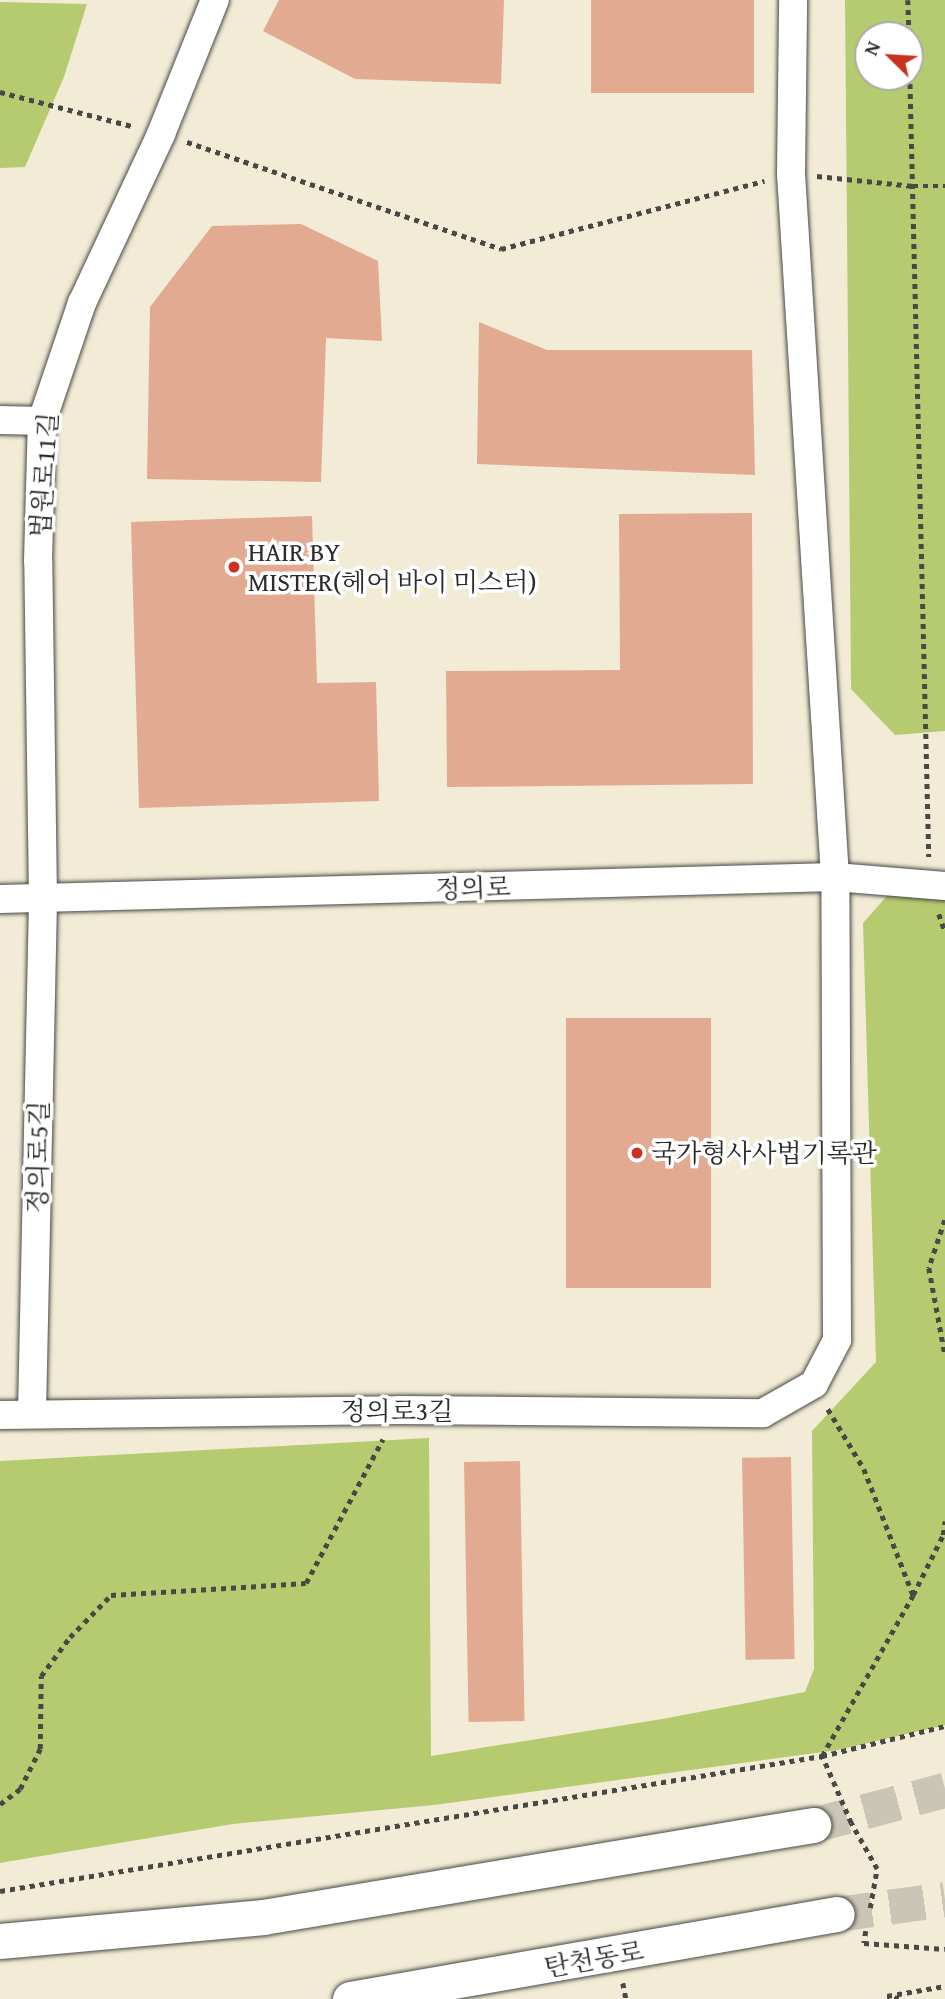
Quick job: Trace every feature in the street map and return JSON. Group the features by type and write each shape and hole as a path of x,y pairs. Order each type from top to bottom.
{"street":[{"name":"법원로11길","path":"43,900 38,561 42,421 82,303 161,134 215,0"},
{"path":"793,0 791,174 835,877 837,1340 814,1384"},
{"path":"0,420 42,421"},
{"name":"정의로","path":"0,899 43,900 835,877 937,886"},
{"name":"정의로5길","path":"32,1413 43,900"},
{"name":"정의로3길","path":"0,1415 398,1410 762,1413 814,1384"},
{"path":"0,1941 263,1917 813,1825"},
{"name":"탄천동로","path":"351,1999 837,1914"}],"path":[{"path":"908,0 909,21"},
{"path":"910,91 937,886"},
{"path":"0,92 161,134 501,249 791,174 913,186 945,186"},
{"path":"945,1220 929,1268 945,1354"},
{"path":"814,1384 864,1469 913,1595"},
{"path":"0,1804 20,1789 40,1749 41,1676 70,1637 111,1595 306,1583 398,1410"},
{"path":"822,1756 913,1595 943,1535 945,1521"},
{"path":"0,1891 822,1756 945,1726"},
{"path":"822,1756 851,1823 877,1869 864,1943 945,1950"},
{"path":"899,1999 887,1996 945,1986"}],"green space":[{"path":"845,0 945,0 945,731 895,735 851,689"},
{"path":"0,2 87,4 64,77 25,167 0,168"},
{"path":"895,887 945,887 945,1725 838,1750 434,1805 233,1824 0,1863 0,1461 429,1438 431,1756 662,1719 805,1692 814,1669 812,1431 876,1362 863,923"}],"building":[{"path":"279,0 504,0 501,84 355,79 263,31"},
{"path":"591,0 754,0 754,93 591,93"},
{"path":"301,224 378,261 382,341 326,338 321,482 147,479 150,307 212,226"},
{"path":"479,322 547,350 752,350 755,475 477,464"},
{"path":"752,513 753,784 447,787 446,671 620,670 619,514"},
{"path":"312,516 317,683 376,682 379,801 139,808 131,522"},
{"name":"국가형사사법기록관","path":"566,1018 711,1018 711,1288 566,1288"},
{"path":"791,1457 795,1659 746,1660 742,1458"},
{"path":"520,1461 525,1721 469,1722 464,1462"}],"tunnel":[{"path":"813,1825 945,1790"},
{"path":"837,1914 945,1899"}],"place":[{"name":"HAIR BY MISTER(헤어 바이 미스터)","path":"234,567"},
{"name":"국가형사사법기록관","path":"637,1153"}]}
